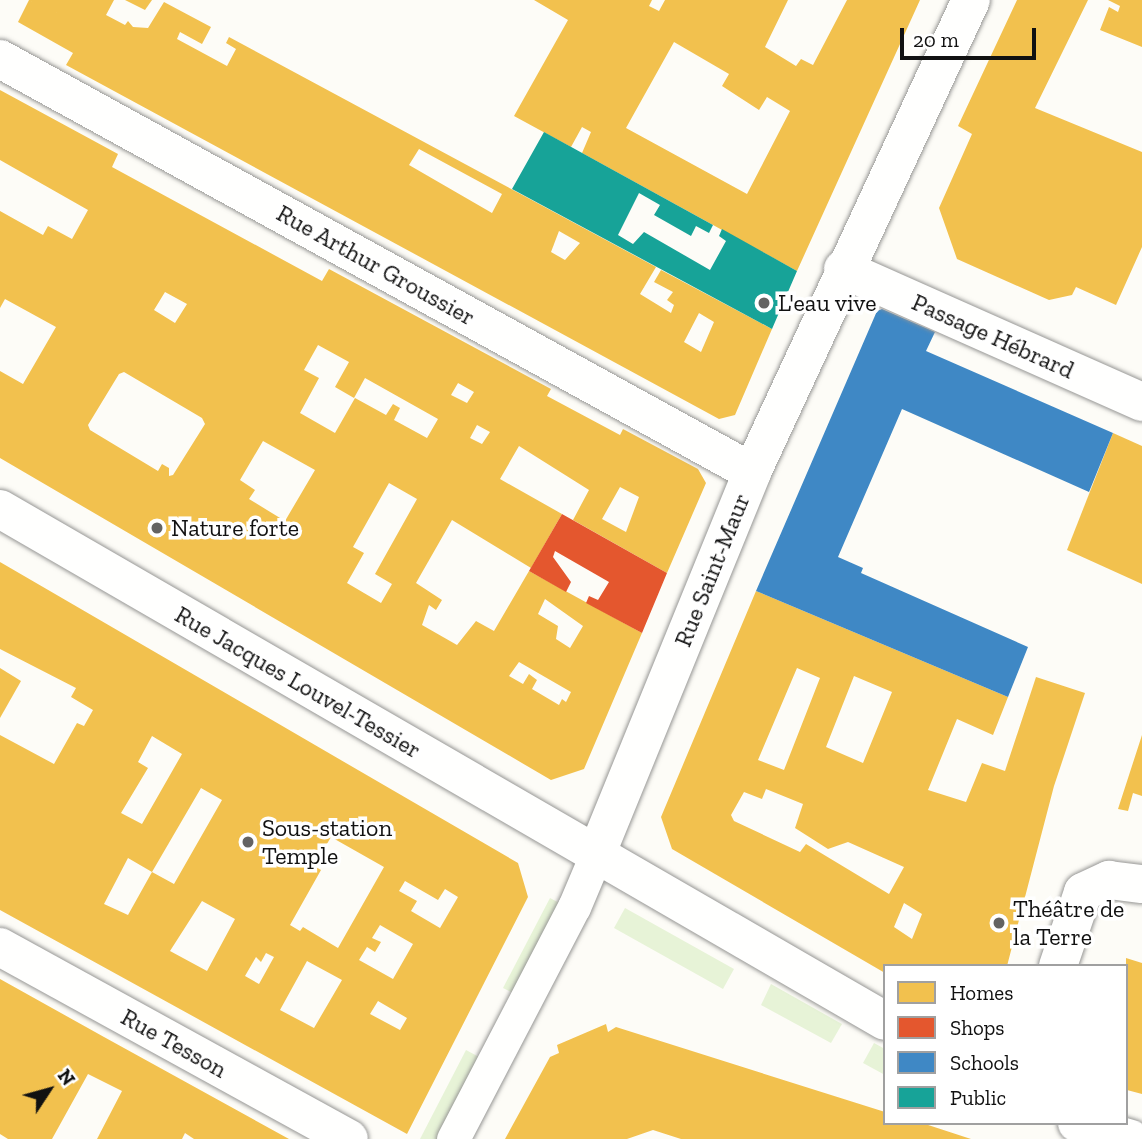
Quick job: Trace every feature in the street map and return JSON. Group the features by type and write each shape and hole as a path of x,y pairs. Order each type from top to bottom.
{"street":[{"name":"Rue Saint-Maur","path":"453,1139 574,907 752,472 843,269 971,0"},
{"name":"Rue Arthur Groussier","path":"0,59 752,472"},
{"name":"Passage Hébrard","path":"843,269 1142,402"},
{"name":"Rue Jacques Louvel-Tessier","path":"0,509 883,1020"},
{"path":"1059,964 1083,892 1109,880 1142,884"},
{"name":"Rue Tesson","path":"0,947 349,1139"},
{"path":"1084,1125 1131,1139"}],"green space":[{"path":"550,898 563,905 517,995 503,988"},
{"path":"625,908 734,969 723,989 614,928"},
{"path":"771,984 842,1024 831,1043 761,1005"},
{"path":"874,1043 883,1048 883,1074 863,1063"},
{"path":"466,1050 479,1057 437,1139 420,1139"}],"building: Homes":[{"path":"29,0 114,0 106,15 125,25 128,21 133,27 148,28 164,2 211,27 202,44 180,32 177,39 227,66 236,49 226,43 229,37 656,267 640,294 671,313 674,305 667,300 673,292 654,282 661,270 772,329 735,415 719,419 66,65 73,53 18,22","holes":["419,149 502,194 492,213 409,165","559,231 580,243 565,260 551,252","699,313 714,322 701,352 684,342"]},
{"path":"125,0 152,0 145,10"},
{"path":"534,0 652,0 649,6 659,11 665,0 788,0 765,47 796,66 801,59 813,65 847,0 920,0 797,271 582,153 591,132 582,127 571,147 514,116 568,20","holes":["674,42 729,74 722,86 759,110 767,97 790,111 747,194 626,128"]},
{"path":"1017,0 1088,0 1035,108 1142,152 1142,247 1116,305 1076,287 1072,295 1049,300 957,259 939,208 972,134 958,126"},
{"path":"1108,0 1142,0 1142,47 1100,30 1109,7 1118,12 1120,6"},
{"path":"0,90 118,154 112,167 322,281 329,269 551,389 547,396 620,435 623,429 698,469 706,483 667,573 573,520 589,490 519,446 500,479 562,514 531,568 452,520 416,583 442,600 436,610 429,605 422,625 457,645 476,621 494,631 529,571 642,633 584,769 551,780 0,458 0,371 23,384 56,327 5,299 0,308 0,211 43,235 48,226 72,239 88,210 0,160","holes":["165,292 187,304 175,323 154,310","318,345 349,362 335,387 354,398 365,378 438,419 427,438 394,420 400,408 393,404 386,415 355,398 335,433 300,413 319,378 304,370","124,372 202,418 205,424 173,475 169,476 169,468 162,464 158,471 90,430 88,425 119,374","458,383 474,392 467,403 451,395","477,425 490,432 482,444 470,438","263,441 315,470 285,521 249,499 255,490 240,480","389,483 417,499 375,574 392,584 381,603 347,583 364,553 353,547","620,487 639,497 626,532 602,519","545,599 583,626 570,648 556,639 558,626 538,614","519,662 571,692 566,702 562,699 559,705 532,689 537,680 529,674 523,684 509,676"]},
{"path":"1113,433 1142,446 1142,584 1067,550"},
{"path":"0,562 518,863 528,897 407,1134 0,910 0,735 54,764 77,723 84,726 93,710 71,697 76,688 0,649","holes":["152,736 182,754 142,824 121,813 148,768 138,762","201,788 222,800 174,884 152,872","331,837 384,867 338,948 303,927 300,931 290,925 321,870 314,866","128,858 152,872 128,915 104,904","405,881 438,900 445,889 458,897 440,928 411,911 417,901 399,891","202,901 235,919 207,971 170,951","380,925 413,944 393,979 359,960 367,947 375,952 381,942 372,938","266,953 274,957 259,984 245,976 256,957 261,962","307,961 342,980 314,1028 280,1010","378,1001 407,1018 400,1030 370,1014"]},
{"path":"756,591 1008,697 993,735 957,719 928,790 966,802 982,763 1005,771 1036,677 1085,693 1054,786 1008,964 883,964 883,972 672,849 661,817","holes":["797,668 820,678 784,770 758,760","854,676 892,692 863,763 826,747","766,789 803,804 795,828 828,849 848,842 904,867 889,894 806,844 800,852 734,821 731,815 744,792 762,799","904,903 922,914 912,939 894,927"]},
{"path":"0,668 21,681 0,718"},
{"path":"1142,735 1142,796 1133,793 1128,811 1118,809"},
{"path":"1126,958 1142,963 1142,1094 1128,1090"},
{"path":"0,979 289,1139 194,1139 185,1133 182,1139 97,1139 122,1091 88,1074 52,1139 8,1139 0,1134"},
{"path":"606,1024 608,1032 616,1027 883,1111 883,1125 928,1125 971,1139 681,1139 653,1130 627,1139 505,1139 550,1057 559,1053 557,1045"}],"building: Shops":[{"path":"562,514 667,573 642,633 586,603 589,596 598,600 609,582 555,551 553,557 571,582 566,592 529,571"}],"building: Schools":[{"path":"882,309 935,332 926,351 1113,433 1089,492 902,409 838,557 863,568 861,573 1028,647 1008,697 756,591 877,311"}],"building: Public":[{"path":"544,132 713,225 709,233 696,226 691,236 654,215 660,205 639,193 618,235 633,244 644,232 710,270 726,241 719,236 722,229 797,271 772,329 512,189"}],"place":[{"name":"L'eau vive","path":"764,303"},
{"name":"Nature forte","path":"157,528"},
{"name":"Sous-station Temple","path":"248,842"},
{"name":"Théâtre de la Terre","path":"999,923"}]}
